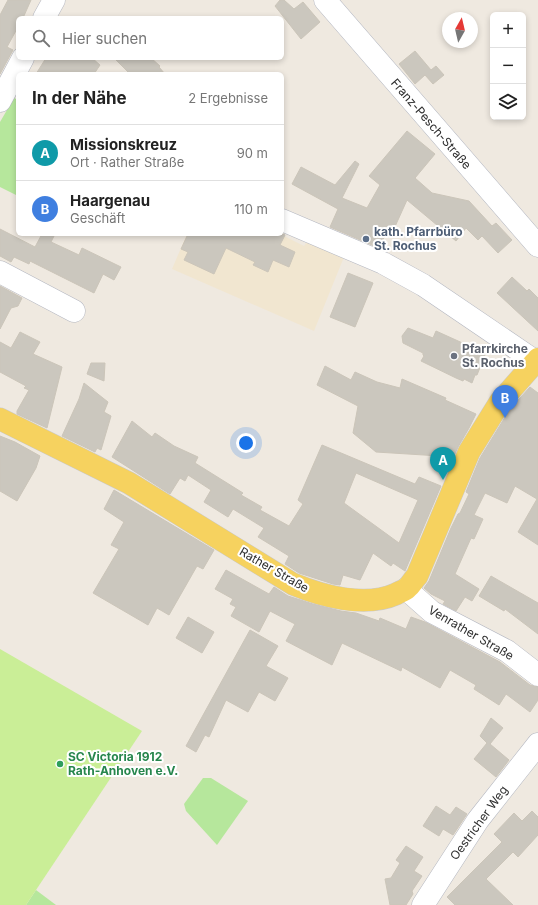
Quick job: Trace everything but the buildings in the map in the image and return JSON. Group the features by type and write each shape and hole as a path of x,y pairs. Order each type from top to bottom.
{"main road":[{"path":"406,589 416,576 469,452 500,402 537,360"},
{"name":"Rather Straße","path":"0,419 129,482 293,584 312,592 338,598 374,600 392,596 406,589"}],"street":[{"path":"45,16 54,0"},
{"name":"Franz-Pesch-Straße","path":"325,0 538,246"},
{"path":"0,101 22,60"},
{"path":"284,221 383,264 423,285 537,360"},
{"path":"0,272 74,311"},
{"name":"Venrather Straße","path":"406,589 432,612 507,651 538,676"},
{"name":"Oestricher Weg","path":"423,905 478,820 538,744"}],"shaded area":[{"path":"186,236 284,236 304,246 307,242 344,257 314,331 172,269"}],"green space":[{"path":"14,98 16,99 16,195 0,187 0,122"},
{"name":"SC Victoria 1912 Rath-Anhoven e.V.","path":"0,649 142,731 26,905 0,905"},
{"path":"203,778 211,778 248,801 217,845 186,811 184,804"},
{"path":"36,890 56,905 26,905"}],"place":[{"name":"kath. Pfarrbüro St. Rochus","path":"366,239"},
{"name":"Pfarrkirche St. Rochus","path":"454,356"},
{"name":"Haargenau","path":"505,418"},
{"name":"Missionskreuz","path":"443,480"},
{"name":"SC Victoria 1912 Rath-Anhoven e.V.","path":"60,764"}]}
